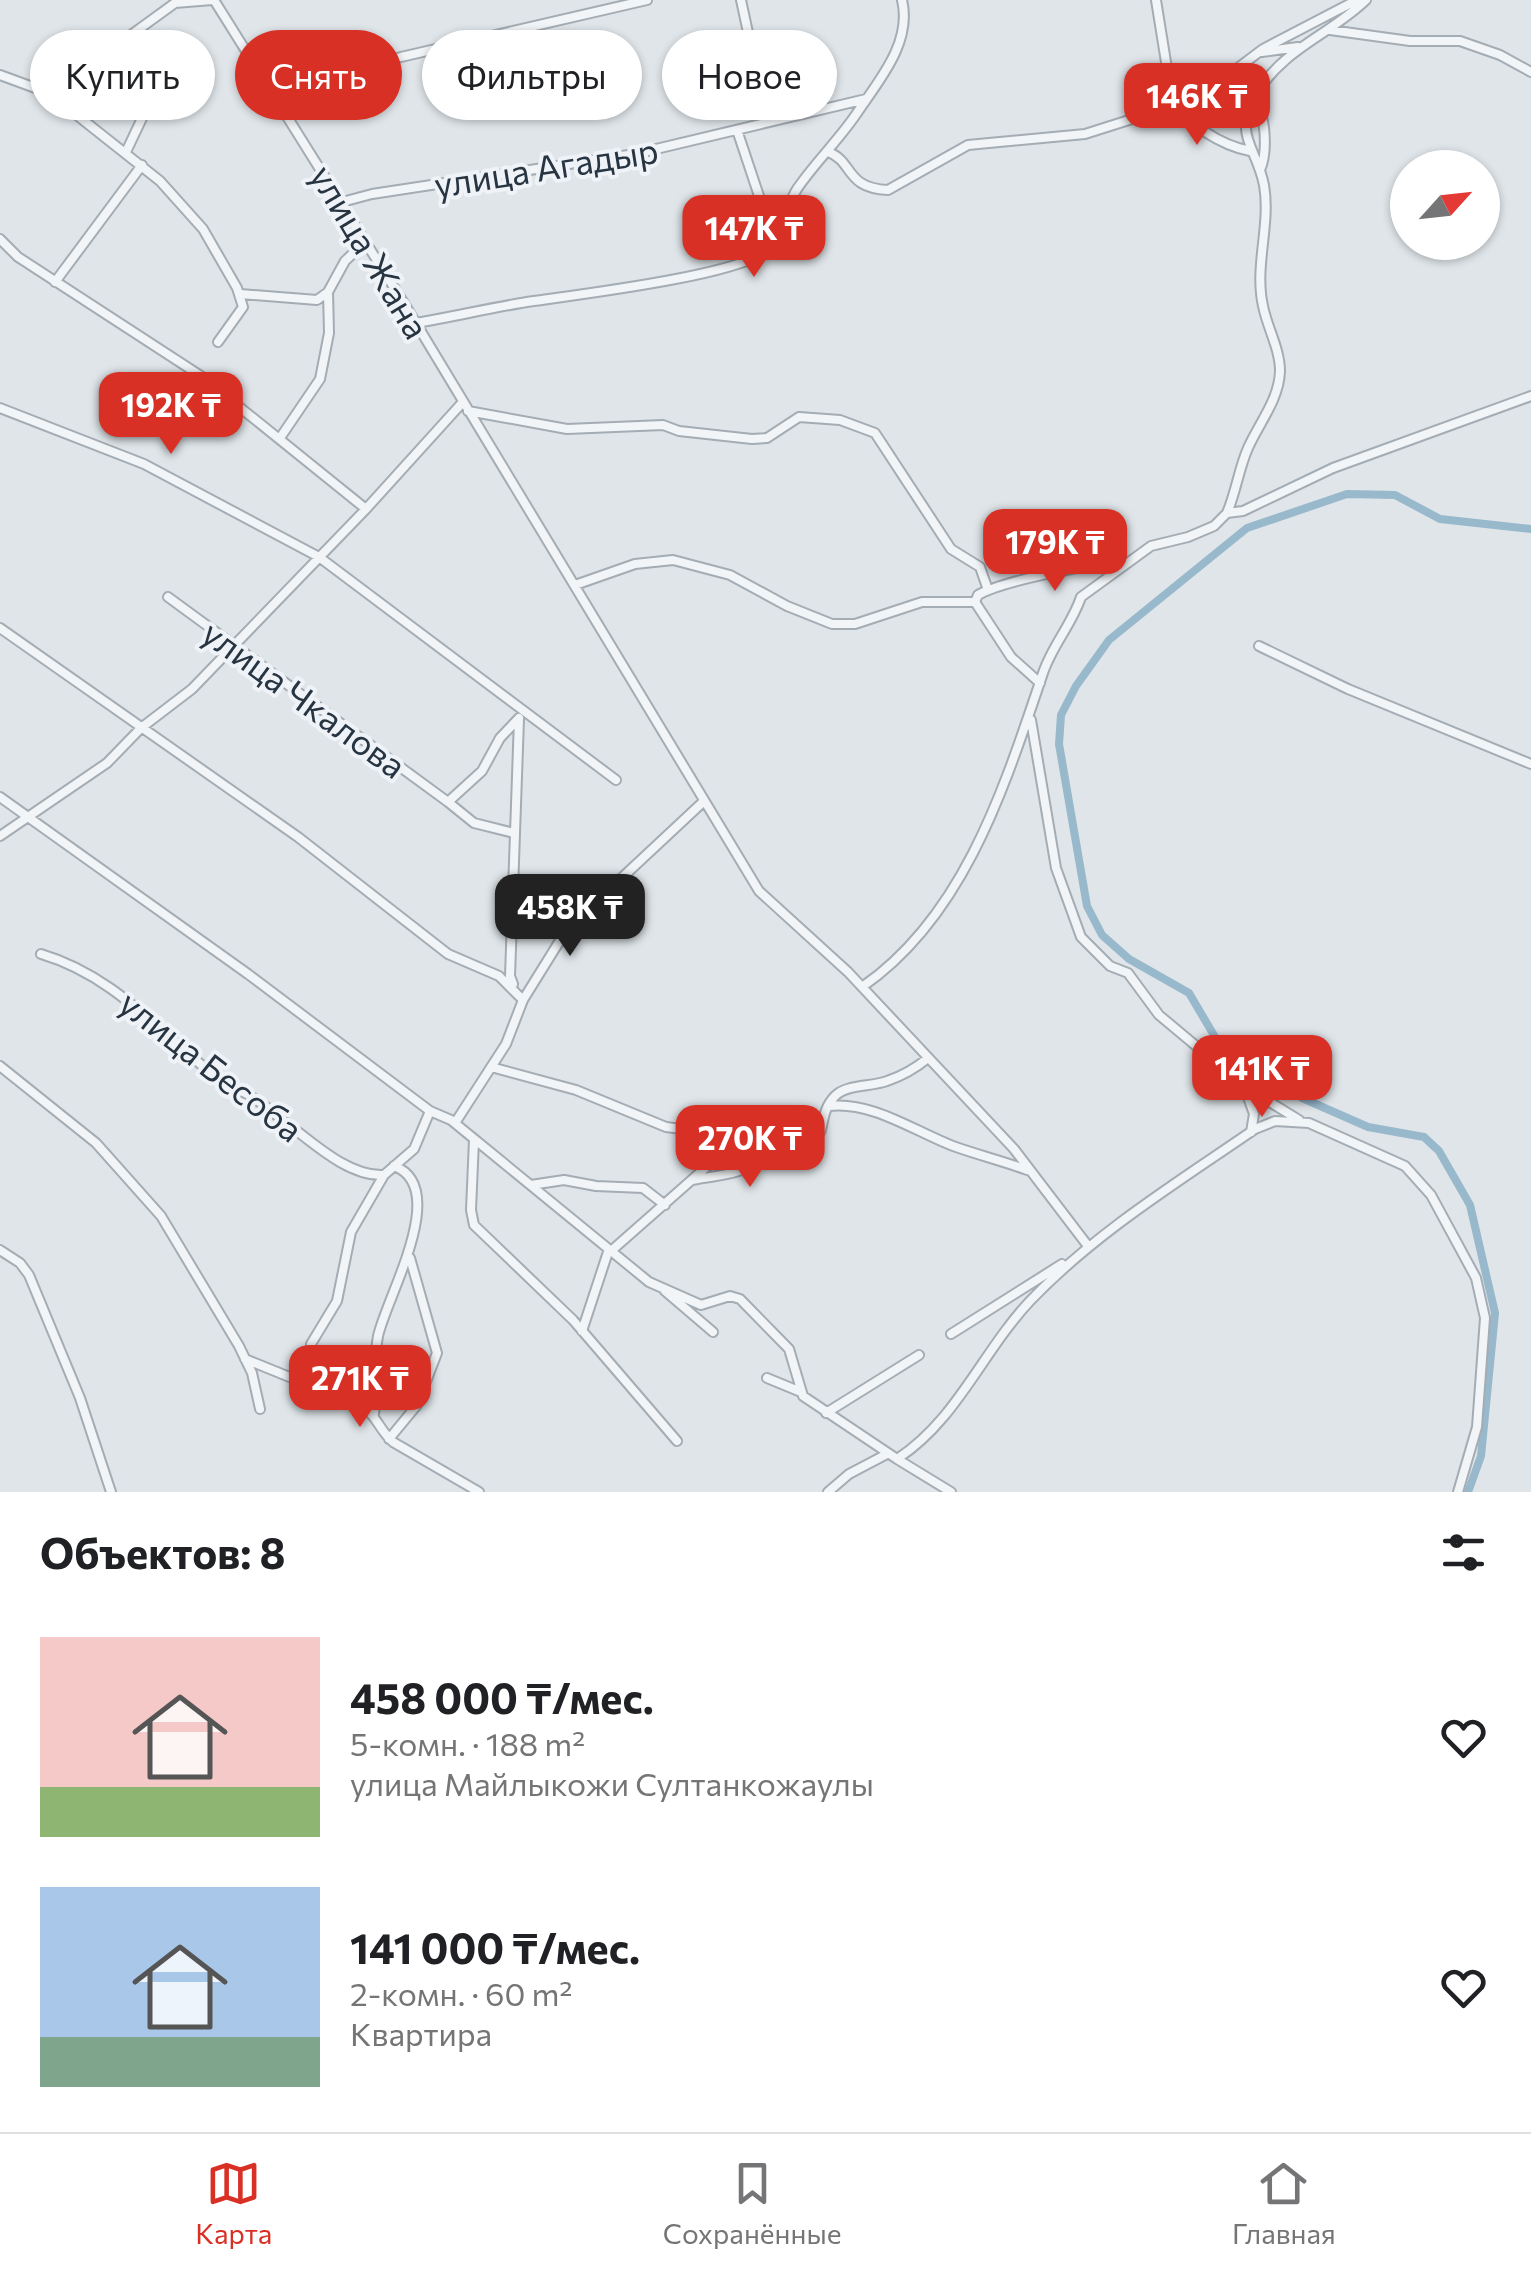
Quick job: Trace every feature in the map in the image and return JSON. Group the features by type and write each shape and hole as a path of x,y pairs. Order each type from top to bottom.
{"street":[{"path":"133,30 175,3 213,0"},
{"name":"улица Жана","path":"213,0 235,34"},
{"path":"402,57 646,0"},
{"path":"741,0 767,121"},
{"path":"416,323 526,302 598,294 749,262 769,249 798,188 866,99 902,40 902,0"},
{"path":"1156,0 1170,98 1188,120 1250,152"},
{"path":"1170,83 1218,83 1258,52 1357,0"},
{"path":"862,986 919,936 946,899 987,821 1040,683 1081,597 1150,546 1214,526 1227,512 1248,448 1278,389 1280,368 1260,285 1265,240 1264,188 1245,140 1246,119 1254,99 1282,61 1330,30 1366,0"},
{"path":"1330,30 1410,41 1460,41 1500,55 1531,72"},
{"path":"1258,52 1300,46"},
{"path":"0,75 30,87"},
{"path":"1218,83 1224,97 1246,119"},
{"path":"828,152 836,155 851,178 860,184 888,190 968,145 1085,134 1151,112 1170,98 1224,97"},
{"name":"улица Агадыр","path":"342,202 372,194 634,154 866,99"},
{"path":"1254,99 1261,110 1264,141 1260,170"},
{"path":"84,120 142,166 203,229 240,294 243,307 218,342"},
{"path":"126,152 141,120"},
{"name":"улица Жана","path":"291,120 703,802 768,902 862,986 1030,1171 1088,1246"},
{"path":"736,130 773,238"},
{"path":"56,282 142,166"},
{"path":"0,239 18,257 201,376 366,509"},
{"path":"240,294 312,302 328,292 345,261 366,241"},
{"path":"280,438 320,379 329,332 328,292"},
{"path":"1227,512 1243,510 1333,468 1531,396"},
{"path":"0,836 107,763 141,728 192,689 465,407 567,429 664,425 690,432 768,438 786,422 816,416 875,433 951,549 980,567 988,590"},
{"path":"0,408 144,464 319,557 521,714 616,780"},
{"path":"574,585 635,564 673,560 730,575 787,606 832,624 855,624 922,602 976,602"},
{"path":"1040,683 1010,657 976,602 978,595 1096,564 1123,564"},
{"name":"улица Чкалова","path":"168,597 474,823 514,832"},
{"path":"0,628 298,837 448,954 499,976 523,1000"},
{"path":"1259,646 1348,689 1531,764"},
{"path":"445,800 482,771 500,738 521,714"},
{"path":"514,988 510,976 521,714"},
{"path":"1030,716 1056,868 1081,938 1110,966 1128,973 1160,1015 1244,1086 1302,1122 1405,1166 1431,1195 1476,1278 1485,1318 1477,1426 1458,1492"},
{"path":"0,797 430,1110 455,1124 714,1332"},
{"path":"455,1124 517,1022 523,1000 559,942 596,901 703,802"},
{"name":"улица Бесоба","path":"41,954 65,959 104,982 147,1014 225,1084 248,1094 332,1157 373,1175 384,1175"},
{"path":"491,1067 576,1090 666,1128 713,1133 744,1122 755,1124 787,1149 812,1143 822,1134 829,1106 843,1090 886,1082 928,1058"},
{"path":"0,1066 96,1143 136,1184 160,1216 245,1359 260,1409"},
{"path":"1244,1086 1253,1106 1250,1132"},
{"path":"829,1106 845,1104 867,1110 1030,1171"},
{"path":"309,1385 314,1374 310,1344 336,1301 351,1232 384,1175 414,1149 430,1110"},
{"path":"897,1458 943,1421 1026,1306 1088,1246 1250,1132 1275,1121 1302,1122"},
{"path":"582,1331 610,1250 755,1124"},
{"path":"474,1140 472,1218 517,1270 582,1331 678,1440"},
{"path":"692,1180 743,1172 758,1165 778,1142"},
{"path":"394,1166 410,1173 414,1180 418,1215 409,1253 387,1305 377,1342 374,1414 389,1439 479,1492"},
{"path":"531,1186 564,1180 642,1188 665,1205"},
{"path":"0,1250 29,1274 80,1398 112,1492"},
{"path":"389,1439 417,1406 436,1353 409,1253"},
{"path":"952,1334 1033,1279 1075,1257"},
{"path":"657,1285 700,1306 730,1296 740,1299 789,1349 801,1392"},
{"path":"826,1412 919,1356"},
{"path":"245,1359 374,1414"},
{"path":"766,1378 801,1392 886,1454 951,1492"},
{"path":"828,1492 849,1474 886,1454"}],"waterway":[{"path":"1468,1492 1481,1456 1495,1313 1470,1205 1439,1151 1424,1137 1368,1127 1302,1098 1215,1037 1189,993 1129,959 1102,935 1087,906 1059,744 1061,715 1109,640 1247,528 1347,494 1395,495 1440,519 1531,529"}]}
